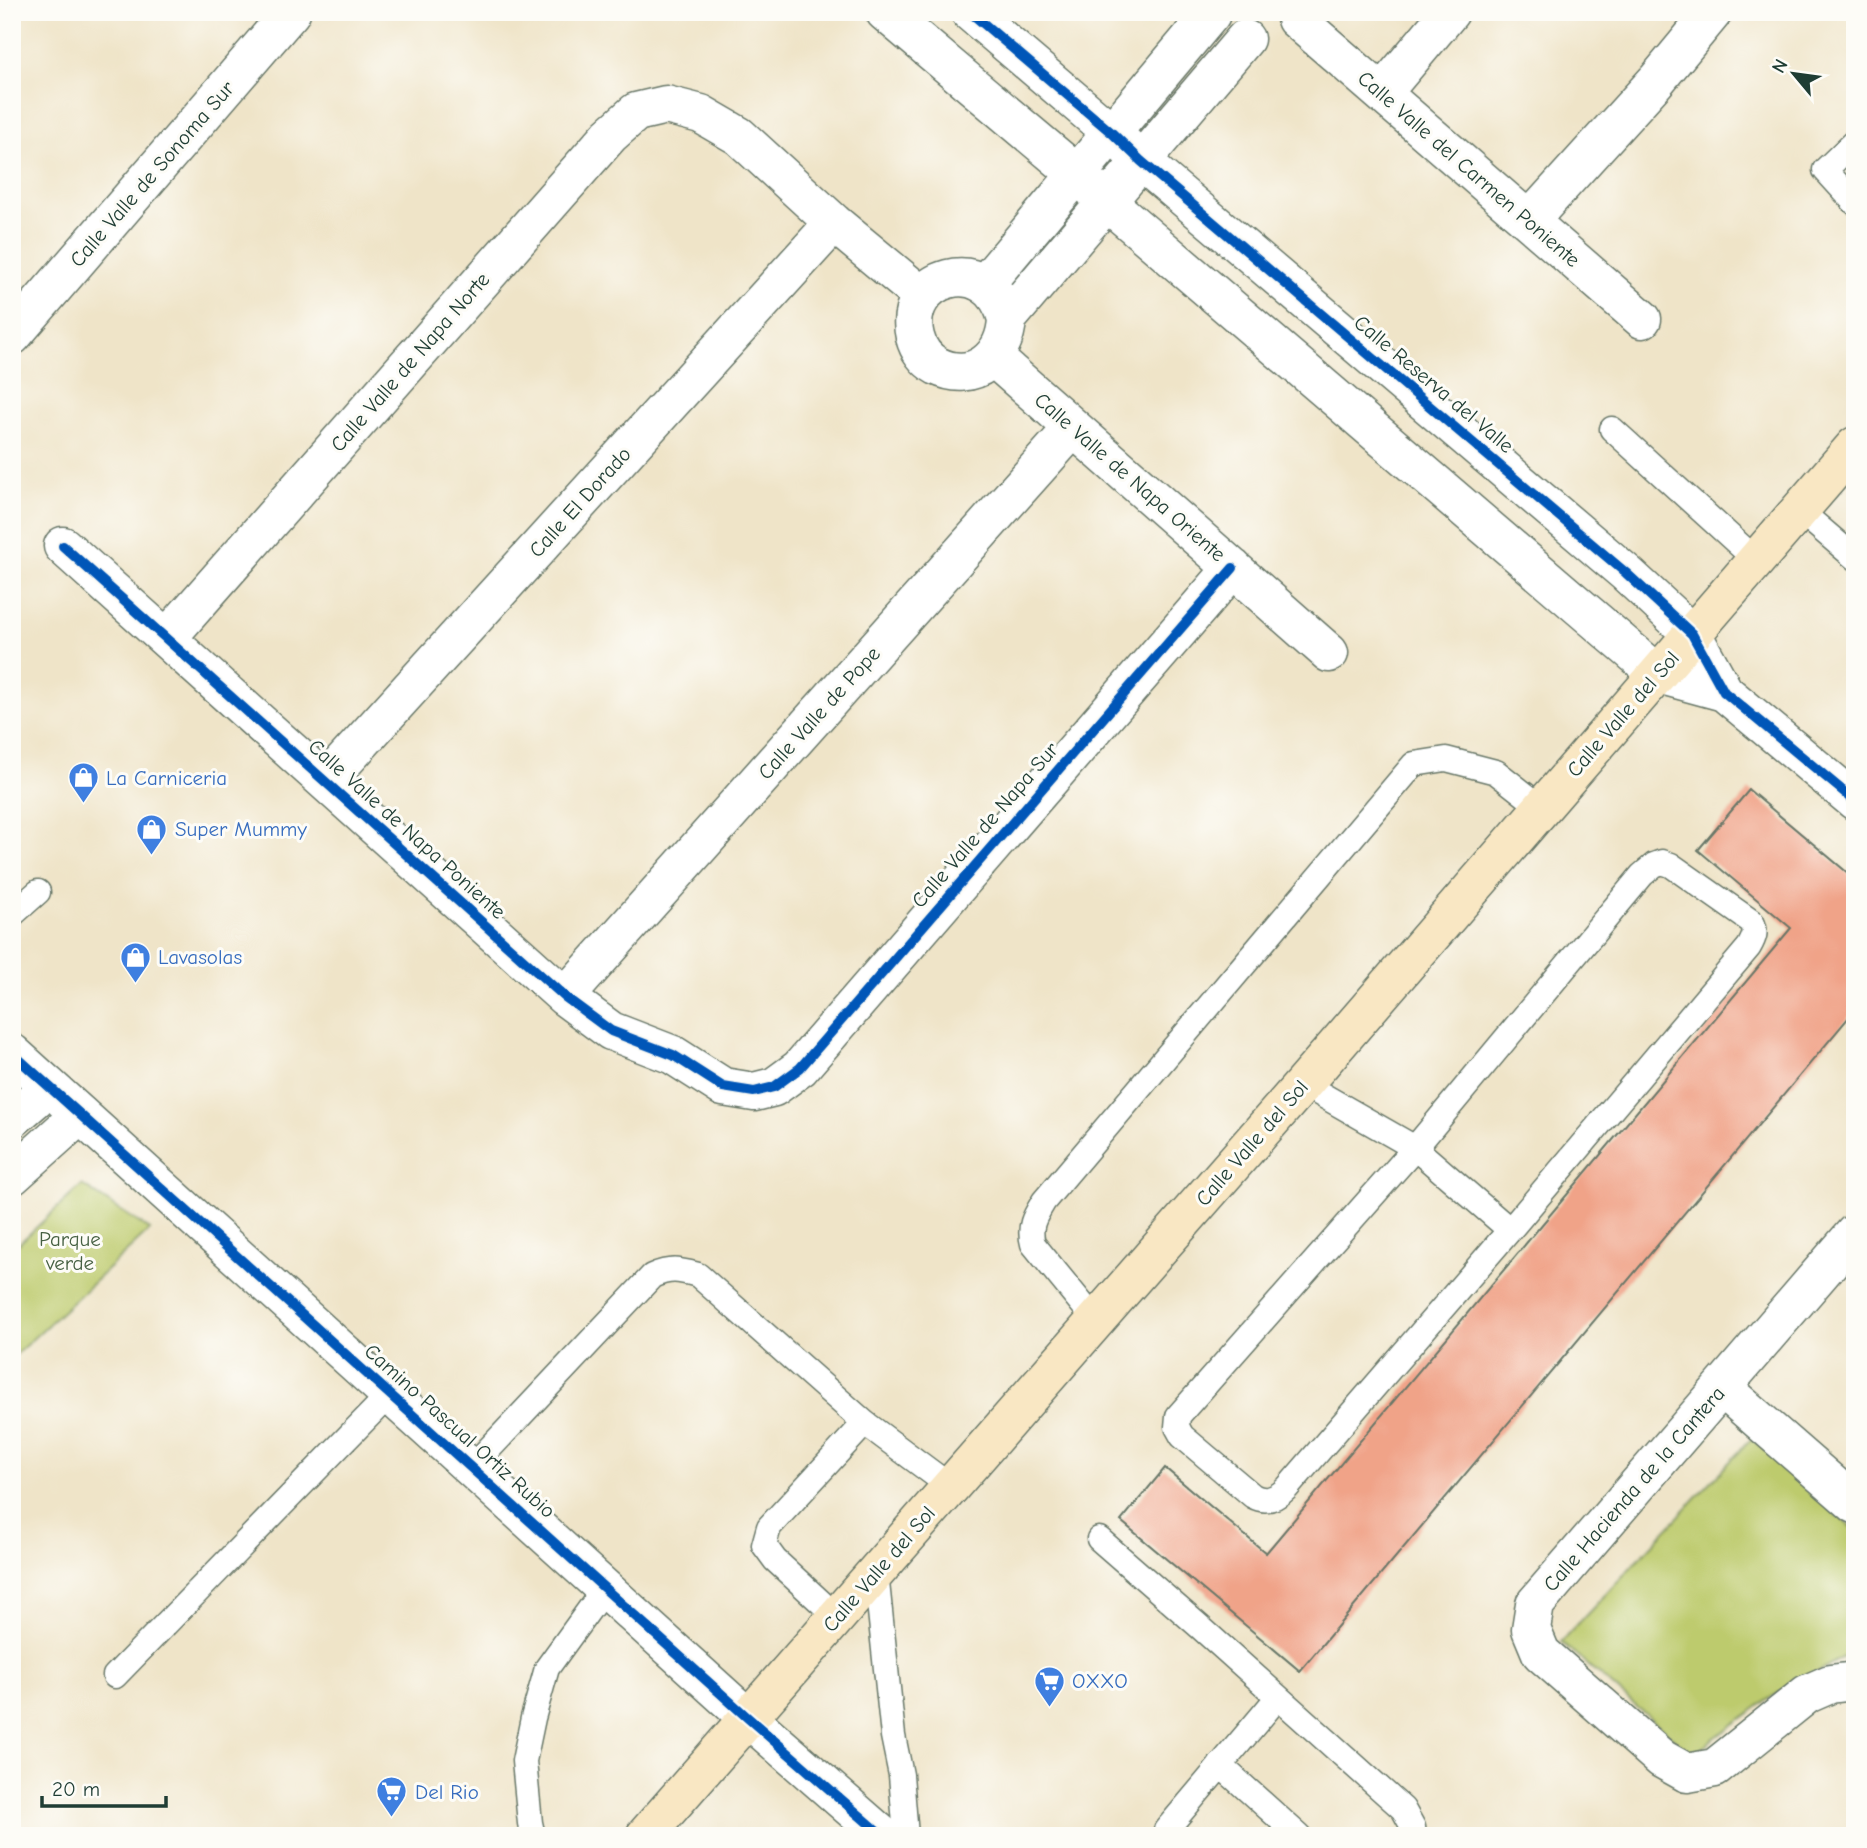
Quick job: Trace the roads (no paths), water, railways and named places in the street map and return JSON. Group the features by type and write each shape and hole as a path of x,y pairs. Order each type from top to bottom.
{"main road":[{"name":"Calle Valle del Sol","path":"645,1836 1303,1084 1855,446"}],"street":[{"name":"Calle Valle de Sonoma Sur","path":"12,336 291,12"},
{"name":"Calle Reserva del Valle","path":"885,12 1658,674 1724,692"},
{"name":"Calle Reserva del Valle","path":"970,12 1141,161 1626,573 1692,634 1724,692 1855,801"},
{"path":"1382,93 1450,12"},
{"path":"1529,221 1656,81 1713,12"},
{"path":"985,284 1211,13 1227,30 1245,39 1270,37 1283,30 1298,15"},
{"name":"Calle Valle del Carmen Poniente","path":"1298,15 1382,93 1642,318"},
{"path":"1007,319 1245,39"},
{"name":"Calle Valle de Napa Norte","path":"167,638 610,135 636,112 666,105 701,114 739,136 834,223"},
{"path":"834,223 922,296"},
{"name":"Calle El Dorado","path":"326,781 834,223"},
{"path":"958,277 985,284 996,294 1007,319 1001,346 993,358 981,367 950,371 935,365 923,355 912,326 915,310 922,296 932,286 958,277"},
{"name":"Calle Valle de Napa Oriente","path":"993,358 1329,653"},
{"name":"Calle Valle de Pope","path":"565,997 1073,428"},
{"name":"Calle Valle de Napa Poniente","path":"63,546 565,997 611,1031 673,1055 723,1087 754,1092"},
{"name":"Calle Valle de Napa Sur","path":"754,1092 774,1087 800,1068 1233,568"},
{"name":"Camino Pascual Ortiz Rubio","path":"12,1054 748,1718 883,1836"},
{"path":"12,1119 49,1087"},
{"path":"12,1176 80,1115"},
{"name":"Calle Hacienda de la Cantera","path":"1855,1233 1535,1604 1531,1629 1541,1653 1662,1759 1687,1773 1715,1768 1807,1694 1830,1684 1855,1681"},
{"path":"1722,1388 1855,1504"}],"lane":[{"path":"1855,141 1825,170 1855,203"},
{"path":"1612,429 1756,560"},
{"path":"1799,510 1855,558"},
{"path":"1096,1321 1032,1244 1032,1221 1044,1201 1414,764 1446,759 1496,772 1542,808"},
{"path":"1662,862 1671,865 1752,922 1755,933 1749,947 1510,1230 1280,1496 1260,1500 1253,1496 1182,1436 1177,1427 1178,1416 1190,1401 1415,1149 1642,875 1662,862"},
{"path":"12,915 38,892"},
{"path":"1303,1084 1415,1149 1510,1230"},
{"path":"471,1468 652,1276 667,1270 678,1270 698,1275 865,1423 951,1487"},
{"path":"115,1676 390,1394"},
{"path":"837,1617 775,1560 764,1545 769,1527 865,1423"},
{"path":"1099,1539 1403,1809 1413,1827 1414,1836"},
{"path":"876,1573 906,1836"},
{"path":"533,1836 524,1761 547,1668 605,1588"},
{"path":"1165,1836 1166,1830 1278,1697"},
{"path":"1220,1765 1298,1836"}],"place":[{"name":"La Carniceria","path":"83,805"},
{"name":"Super Mummy","path":"152,856"},
{"name":"Lavasolas","path":"135,984"},
{"name":"OXXO","path":"1049,1708"},
{"name":"Del Rio","path":"392,1819"}],"park label":[{"name":"Parque verde","path":"70,1251"}]}
